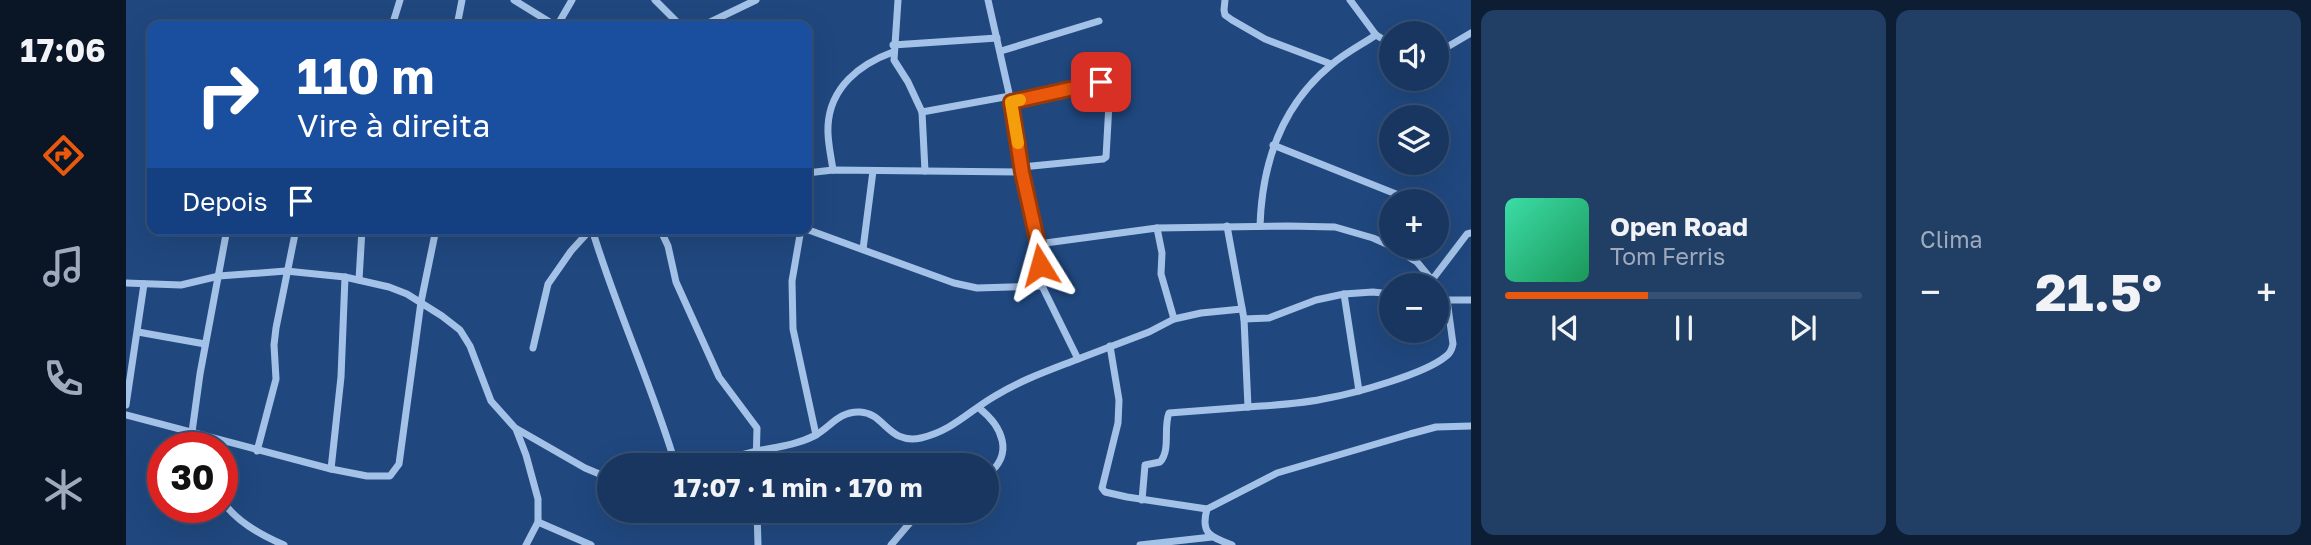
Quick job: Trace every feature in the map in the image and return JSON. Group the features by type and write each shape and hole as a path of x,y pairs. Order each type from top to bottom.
{"street":[{"path":"394,21 400,0"},
{"path":"458,21 462,0"},
{"path":"514,0 548,21"},
{"path":"559,21 572,0"},
{"path":"655,0 676,21"},
{"path":"712,21 756,0"},
{"path":"898,0 893,48 896,67 908,82 922,112 925,171"},
{"path":"988,0 1011,99 1022,170 1038,244 1042,286 1078,359"},
{"path":"1225,0 1224,10 1232,20 1265,39 1331,64"},
{"path":"1350,0 1379,37"},
{"path":"1001,51 1099,21"},
{"path":"1449,46 1471,33"},
{"path":"1260,226 1261,195 1273,145 1284,120 1331,64 1376,35"},
{"path":"833,170 828,127 830,110 836,94 846,81 866,64 893,48 997,38"},
{"path":"812,172 833,170 1022,170 1103,159 1106,157 1110,86 1101,82 922,112"},
{"path":"1273,145 1383,189"},
{"path":"863,249 873,171"},
{"path":"1038,244 1157,228 1227,226 1335,227 1379,241"},
{"path":"1227,226 1244,319 1248,407"},
{"path":"1157,228 1162,253 1161,274 1174,319"},
{"path":"812,232 977,288 1042,286"},
{"path":"1443,273 1471,233"},
{"path":"126,415 192,432 205,344 226,235"},
{"path":"257,451 276,379 274,345 295,235"},
{"path":"359,280 362,235"},
{"path":"238,446 367,477 390,477 399,464 421,302 435,235"},
{"path":"533,348 548,284 571,251 586,235"},
{"path":"594,235 659,407 672,453"},
{"path":"663,235 676,282 719,377 757,428 755,452"},
{"path":"803,235 792,281 793,329 816,435"},
{"path":"1412,259 1426,273"},
{"path":"126,283 181,285 219,276 286,271 345,277 389,287 421,302 460,330 470,346 491,401 516,429 597,473"},
{"path":"331,469 341,377 345,277"},
{"path":"126,405 144,284"},
{"path":"1244,319 1269,317 1316,300 1343,294 1379,294"},
{"path":"1343,294 1359,391"},
{"path":"1449,300 1471,300"},
{"path":"751,453 788,446 816,435 834,419 846,413 861,411 873,416 899,438 919,439 965,418 1019,383 1149,332 1174,319 1242,309"},
{"path":"1142,500 1145,465 1160,462 1166,456 1166,424 1169,413 1302,403 1359,391 1416,372 1445,357 1453,344 1449,315"},
{"path":"138,332 205,344"},
{"path":"1110,346 1119,400 1118,423 1102,488 1105,492 1207,509 1277,473 1436,427 1471,426"},
{"path":"979,408 999,427 1003,449 999,461"},
{"path":"516,429 534,477 538,499 537,522 527,545"},
{"path":"1207,509 1205,528 1212,537"},
{"path":"238,517 284,545"},
{"path":"537,522 591,545"},
{"path":"757,523 758,545"},
{"path":"891,545 910,523"},
{"path":"1140,545 1212,537 1232,545"}],"slow traffic":[{"path":"1018,143 1011,102 1020,100"}],"route":[{"path":"1040,265 1011,102 1101,82"}]}
